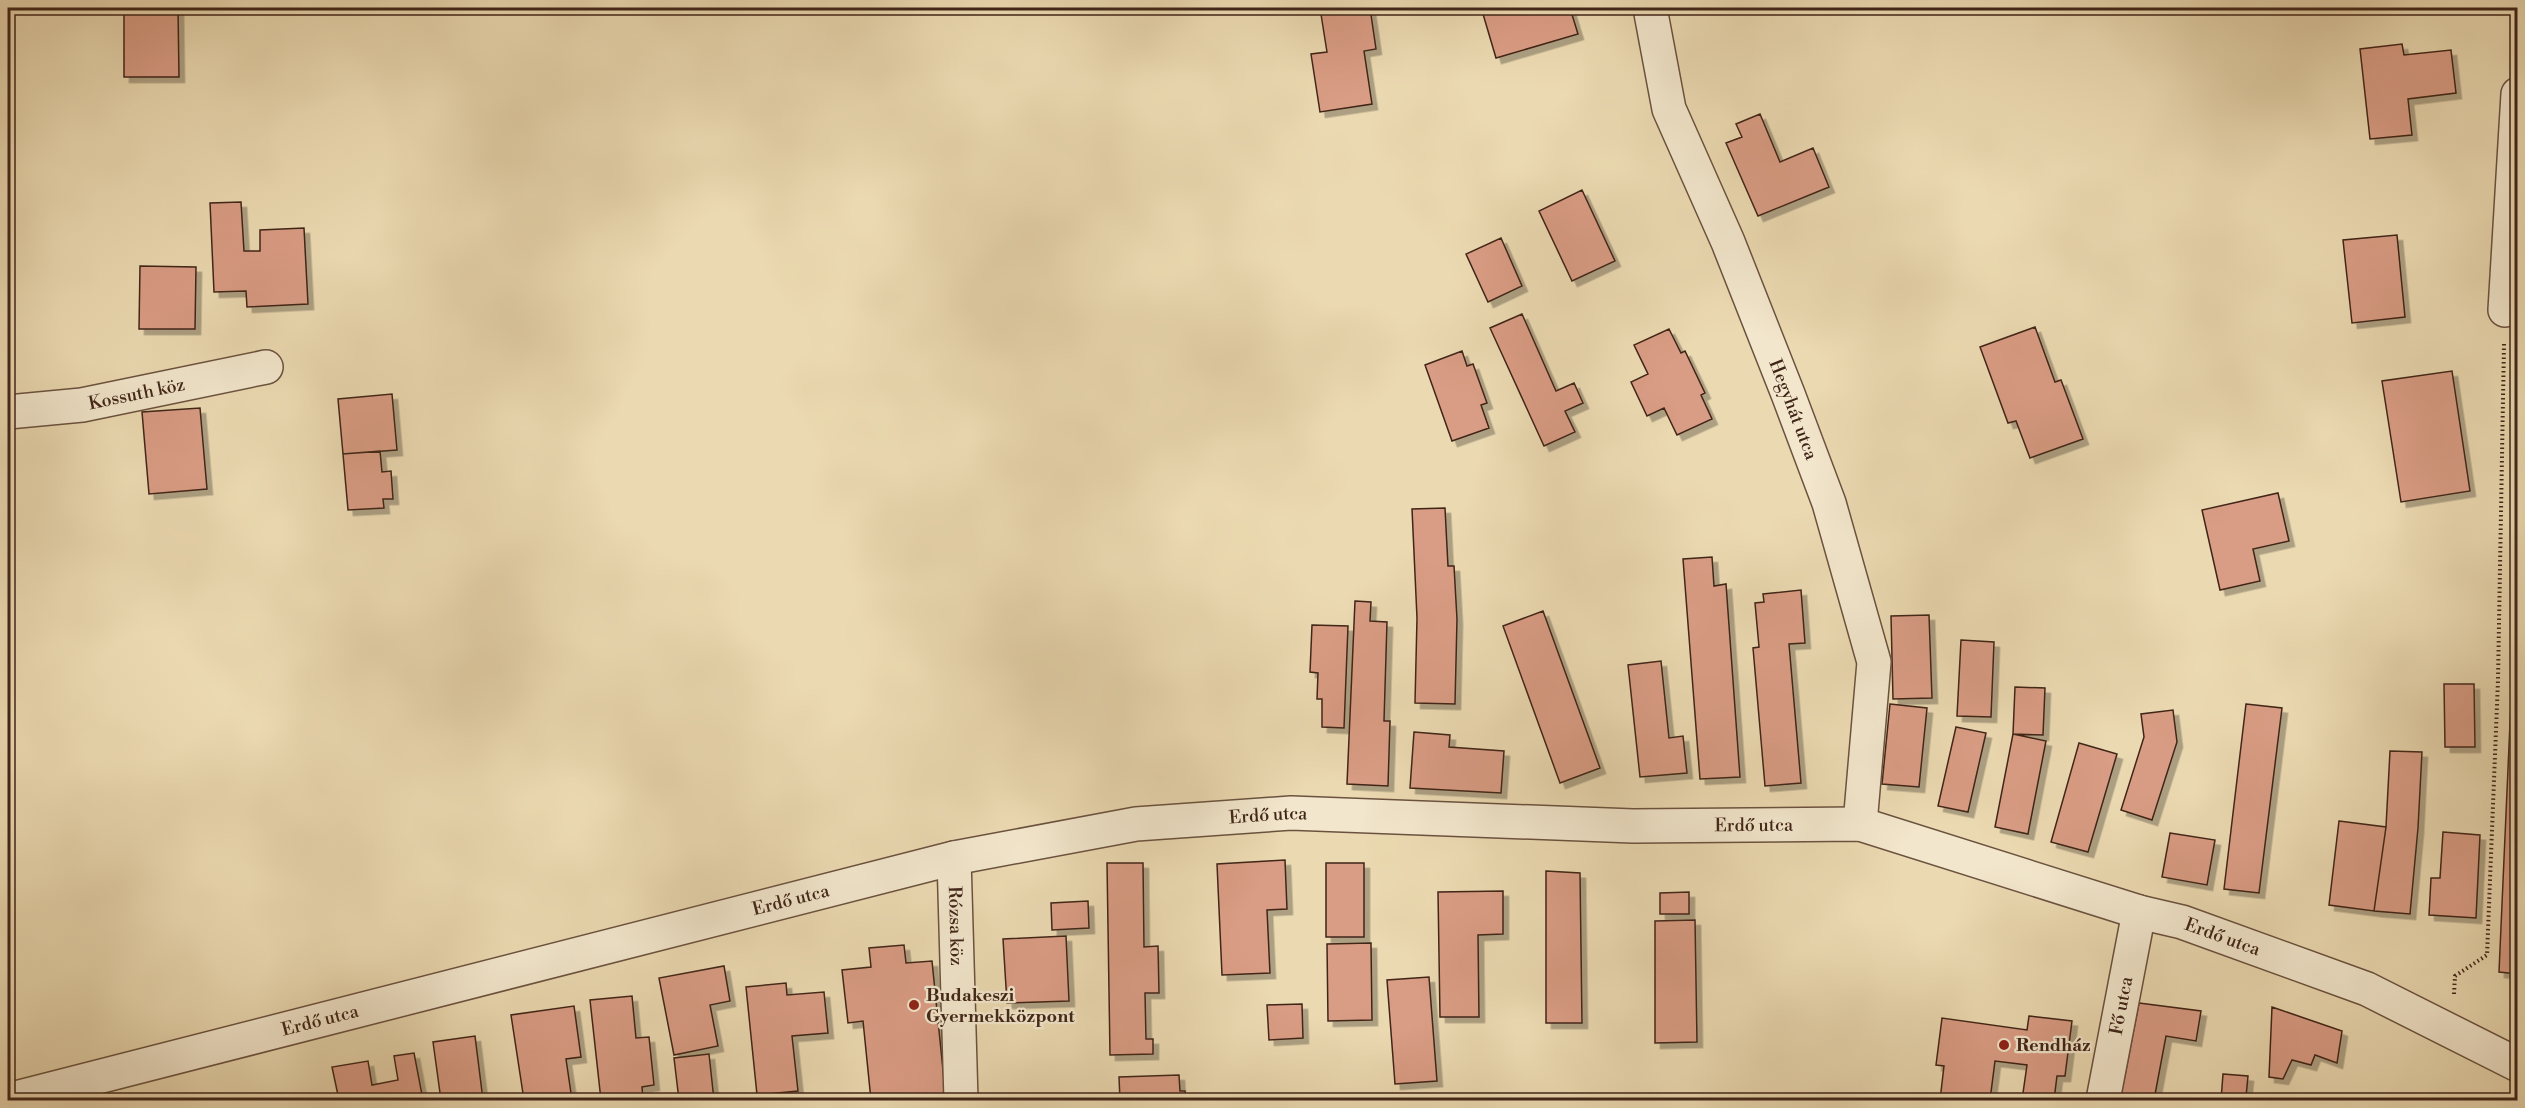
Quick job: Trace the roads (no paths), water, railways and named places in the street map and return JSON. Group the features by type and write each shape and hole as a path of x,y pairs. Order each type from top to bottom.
{"street":[{"name":"Hegyhát utca","path":"1650,8 1670,110 1728,242 1829,502 1874,662 1860,824"},
{"path":"2505,310 2517,94"},
{"name":"Kossuth köz","path":"8,412 82,405 266,367"},
{"name":"Erdő utca","path":"8,1101 954,858 1136,824 1291,813 1633,826 1860,824 2139,912 2182,922 2367,989 2517,1065"},
{"name":"Rózsa köz","path":"954,858 961,1101"},
{"name":"Fő utca","path":"2103,1101 2139,912"}],"place":[{"name":"Budakeszi Gyermekközpont","path":"914,1005"},
{"name":"Rendház","path":"2004,1045"}]}
